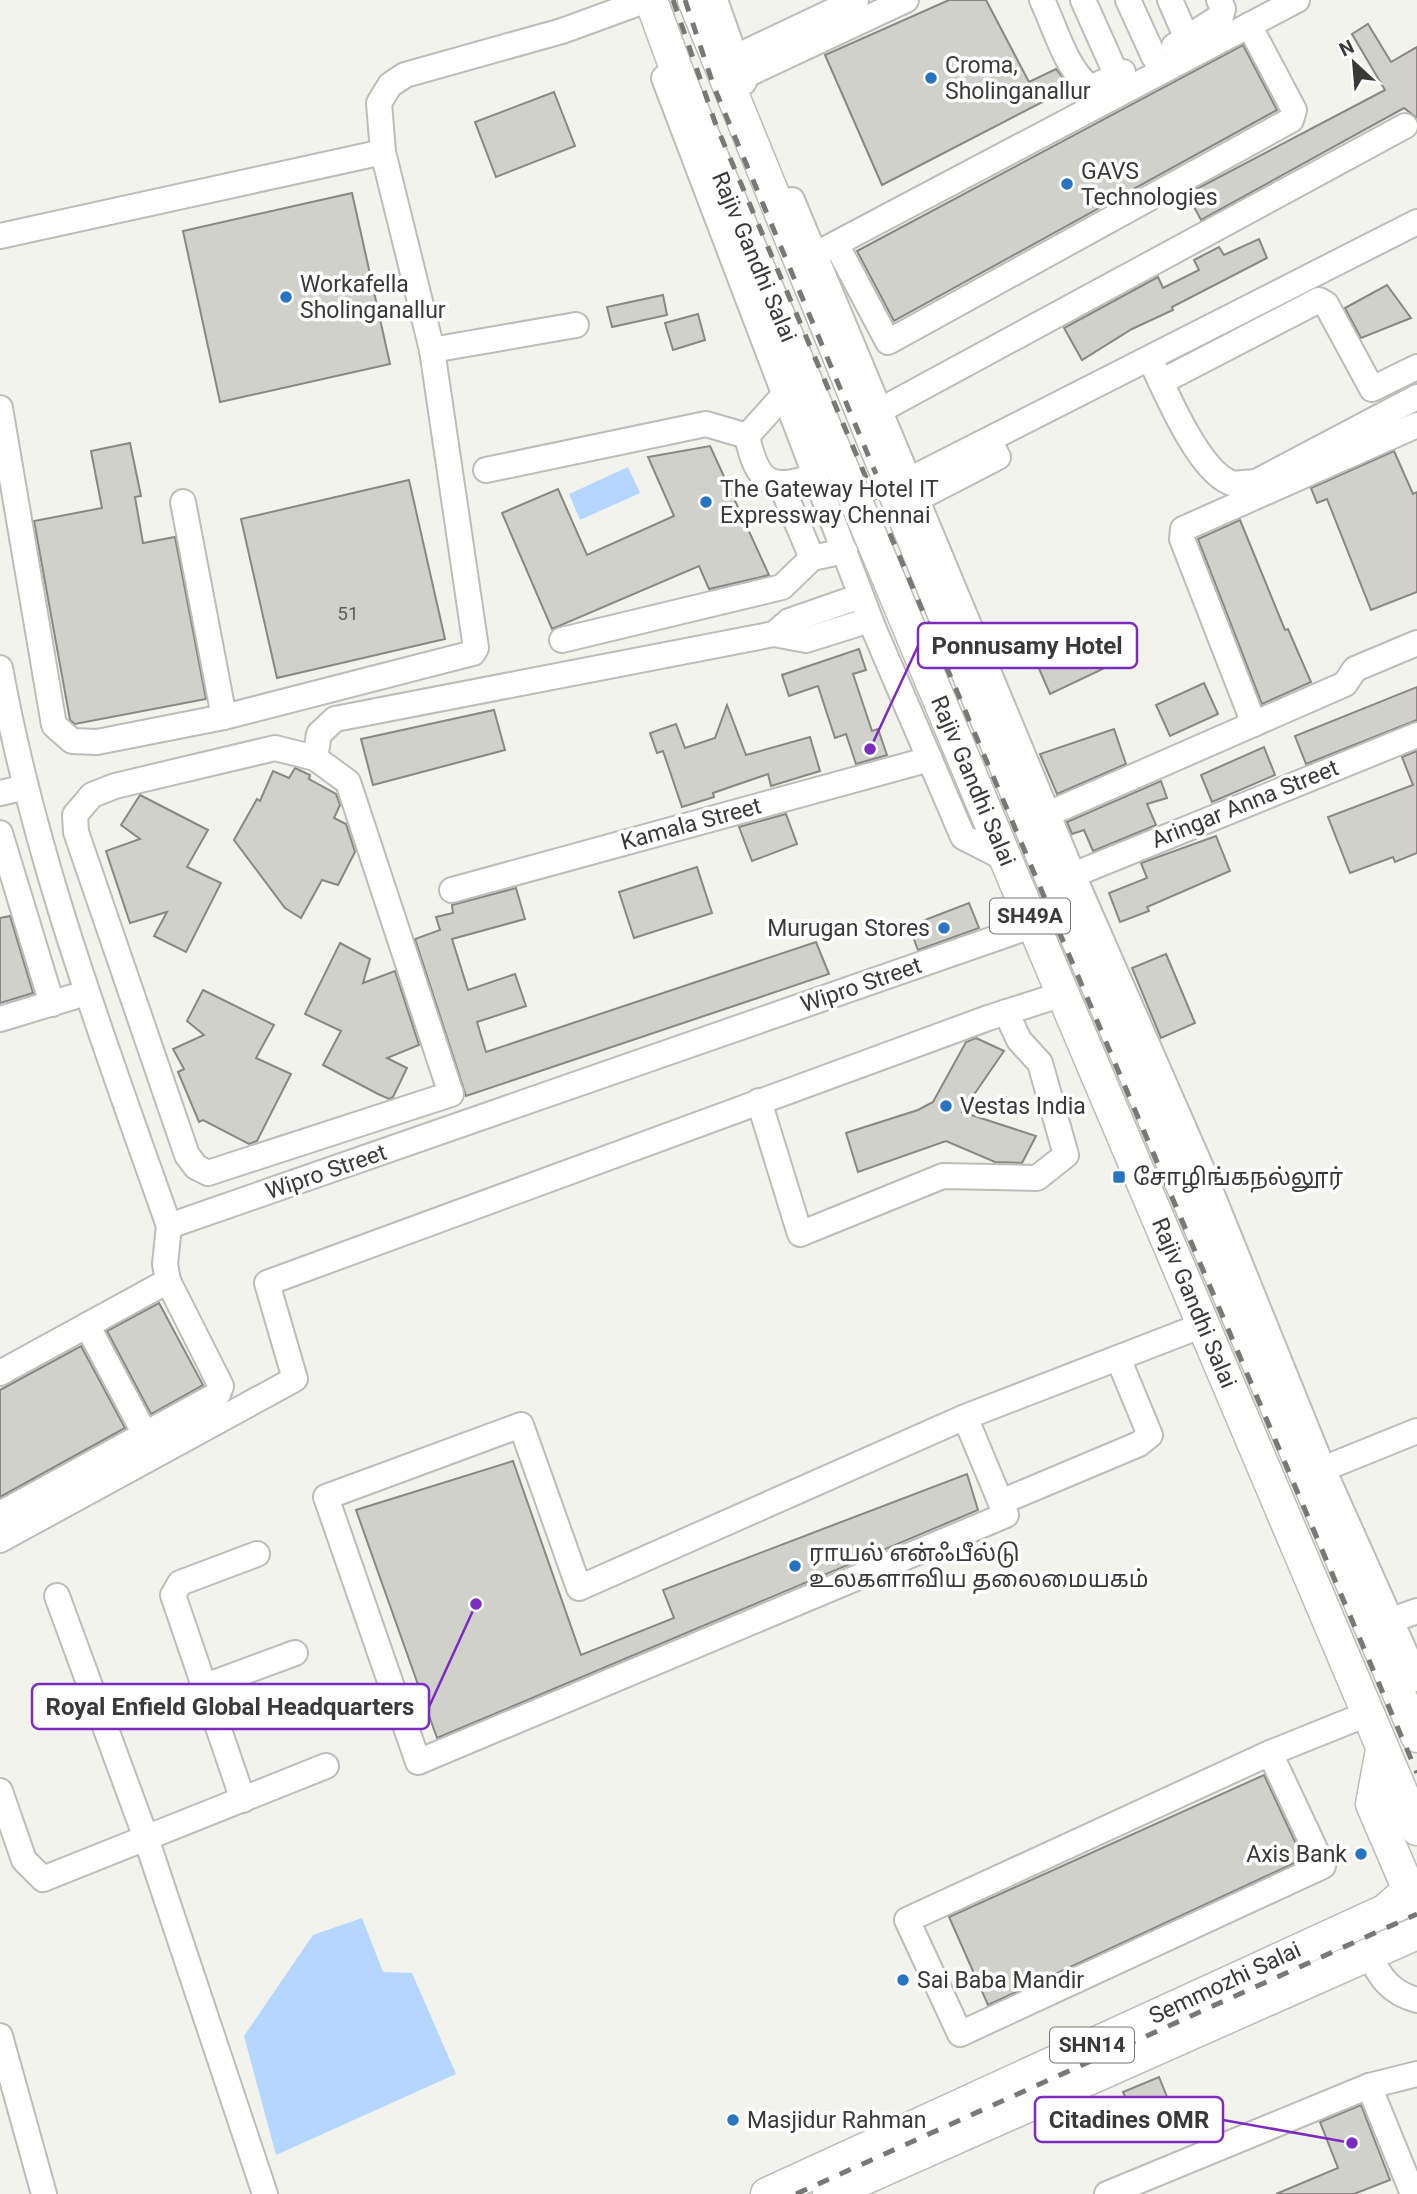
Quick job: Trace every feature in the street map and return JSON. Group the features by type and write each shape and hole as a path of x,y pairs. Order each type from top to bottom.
{"main road":[{"name":"Rajiv Gandhi Salai","path":"694,0 731,74 829,337 868,407 1055,885 1417,1736"},
{"name":"Rajiv Gandhi Salai","path":"641,1 692,108 1006,859 1417,1829"},
{"path":"692,108 731,74"},
{"path":"794,352 810,359 821,354 829,337"},
{"path":"822,418 825,405 837,396 850,398 868,407"},
{"path":"1382,1750 1372,1804 1405,1883 1404,1894 1388,1908"},
{"name":"Semmozhi Salai","path":"767,2194 1417,1896"},
{"name":"SHN14","path":"829,2194 1417,1933"}],"street":[{"path":"715,0 731,74 826,249 888,342 1291,120 1294,110 1249,25"},
{"path":"731,74 856,0"},
{"path":"731,74 906,0"},
{"path":"1042,0 1076,72 1091,88 1187,39 1221,16 1223,9 1219,0"},
{"path":"1083,0 1117,76"},
{"path":"1128,0 1154,57"},
{"path":"1170,0 1187,39"},
{"path":"826,249 1297,0"},
{"path":"0,408 54,725 72,741 97,742 224,717 465,657 476,648 432,350 383,152 379,103 390,85 405,75 562,31 641,1 783,396 866,608 963,837 1006,859"},
{"path":"826,249 868,407 1405,126"},
{"path":"0,236 383,152"},
{"path":"911,491 989,440 1417,222"},
{"path":"1161,382 1318,300 1326,304 1372,389 1417,367"},
{"path":"432,350 576,325"},
{"path":"1150,359 1178,418 1210,467 1230,482 1256,482 1417,397"},
{"path":"747,436 783,396"},
{"path":"486,470 706,424 747,436"},
{"path":"1254,724 1182,539 1182,529 1417,425"},
{"path":"747,436 751,455 761,476 773,485 814,476"},
{"path":"884,447 911,491 1073,875 1201,1167 1323,1469 1417,1679"},
{"path":"781,485 812,558"},
{"path":"183,502 224,717"},
{"path":"562,640 782,587 812,558 845,551"},
{"path":"315,758 319,734 335,719 774,634 806,640 866,608"},
{"path":"1048,814 1345,684 1355,669 1417,643"},
{"path":"0,668 16,753 86,993 169,1226 165,1264 168,1281 221,1386 218,1394 146,1436 0,1514"},
{"name":"Aringar Anna Street","path":"1073,875 1417,735"},
{"path":"451,1094 226,1170 208,1173 196,1167 187,1155 76,832 75,815 92,795 155,776 275,748 315,758 348,782 461,1124"},
{"name":"Kamala Street","path":"452,890 930,759"},
{"path":"0,793 26,787"},
{"path":"0,833 52,1003"},
{"name":"Wipro Street","path":"169,1226 1034,925"},
{"path":"0,1019 86,993"},
{"path":"0,1540 295,1380 267,1283 759,1101 1063,994"},
{"path":"759,1101 800,1234 943,1177 1037,1178 1066,1155 1040,1063 1019,1040 1006,1012"},
{"path":"0,1373 168,1281"},
{"path":"87,1325 146,1436"},
{"path":"965,1417 1006,1515 418,1762 326,1497 521,1425 579,1588 965,1417 1203,1325"},
{"path":"1001,1502 1139,1444 1150,1435 1118,1358"},
{"path":"1323,1469 1417,1431"},
{"path":"243,1800 173,1601 174,1589 180,1583 257,1555"},
{"path":"57,1596 146,1838 265,2194"},
{"path":"1392,1620 1417,1611"},
{"path":"204,1687 295,1653"},
{"path":"1270,1753 1323,1866 960,2034 907,1920 1270,1753 1367,1714"},
{"path":"0,1791 24,1860 43,1879 326,1766"},
{"path":"1369,1954 1383,1981 1393,1990 1417,2000"},
{"path":"0,2036 44,2194"},
{"path":"1107,2194 1369,2086 1417,2074"},
{"path":"1369,2086 1413,2194"}],"water":[{"path":"628,467 640,493 580,520 569,494"},
{"path":"362,1918 383,1972 412,1973 456,2074 276,2155 244,2036 313,1935"}],"building":[{"name":"Croma, Sholinganallur","path":"949,0 986,0 1029,82 1056,69 1074,92 1060,99 1058,94 882,185 825,55"},
{"path":"1368,24 1391,62 1417,47 1417,118 1404,108 1201,220 1187,194 1385,90 1352,34"},
{"name":"GAVS Technologies","path":"1243,45 1277,110 894,321 857,251"},
{"path":"554,92 575,146 496,177 475,122"},
{"name":"Workafella Sholinganallur","path":"352,193 390,364 220,402 183,231"},
{"path":"1259,239 1267,258 1172,307 1173,310 1132,329 1082,360 1064,328 1158,277 1163,288 1199,270 1194,260 1219,247 1224,255"},
{"path":"1387,285 1411,318 1361,338 1345,308"},
{"path":"663,295 667,315 612,327 607,307"},
{"path":"698,314 705,340 673,350 665,323"},
{"path":"130,443 141,496 135,497 143,543 175,537 206,699 75,724 70,720 34,521 102,508 91,451"},
{"path":"710,446 769,575 709,589 699,566 552,629 502,513 558,489 587,555 674,516 648,457"},
{"path":"1394,451 1413,494 1417,492 1417,592 1371,610 1327,499 1317,503 1311,488"},
{"path":"409,480 445,639 277,678 241,519"},
{"path":"1240,520 1285,630 1288,629 1311,682 1262,704 1198,539"},
{"path":"1114,628 1128,657 1050,694 1037,664"},
{"path":"859,649 866,670 853,674 872,731 878,729 887,755 856,764 846,734 835,738 818,686 789,696 782,675"},
{"path":"1204,683 1218,714 1170,736 1156,705"},
{"path":"1417,687 1417,720 1306,764 1295,736"},
{"path":"727,705 746,755 810,737 820,771 771,786 768,774 713,793 714,797 682,807 663,751 657,753 650,733 676,724 685,748 715,738"},
{"path":"494,710 505,750 373,785 361,739"},
{"path":"1114,729 1126,764 1057,794 1040,754"},
{"path":"1264,747 1275,775 1212,802 1201,775"},
{"path":"1417,751 1417,853 1395,862 1393,857 1350,873 1328,817 1413,785 1402,757"},
{"path":"295,768 310,775 309,779 336,794 340,805 334,818 346,824 355,852 338,885 322,880 301,918 285,908 234,840 257,799 260,801 273,771 289,778"},
{"path":"1161,781 1167,798 1147,804 1156,825 1093,851 1084,830 1072,834 1067,822"},
{"path":"140,795 208,830 187,867 221,883 186,952 154,936 167,912 130,923 106,851 140,839 121,825"},
{"path":"786,814 797,844 752,861 739,827"},
{"path":"1216,836 1230,871 1147,907 1149,911 1120,922 1109,893 1147,878 1141,863"},
{"path":"697,867 712,913 634,938 619,892"},
{"path":"516,888 525,919 452,939 468,990 515,974 526,1006 477,1022 486,1052 816,942 829,974 466,1096 415,939 440,930 436,917 453,913 452,905"},
{"name":"Murugan Stores","path":"969,903 979,928 918,950 909,926"},
{"path":"10,916 33,993 0,1003 0,918"},
{"path":"340,943 370,959 363,983 395,971 419,1045 387,1058 407,1068 393,1097 389,1099 323,1065 341,1031 305,1014"},
{"path":"1166,954 1195,1023 1161,1038 1132,968"},
{"path":"203,990 274,1025 256,1058 291,1074 257,1141 249,1144 203,1120 199,1122 178,1072 184,1069 173,1049 204,1035 187,1021"},
{"name":"Vestas India","path":"976,1038 1004,1051 962,1112 1036,1136 1022,1163 995,1162 946,1141 858,1172 846,1133 918,1110 933,1102 966,1042"},
{"path":"159,1303 203,1385 151,1414 107,1331"},
{"path":"81,1346 125,1428 0,1497 0,1390"},
{"path":"513,1461 581,1655 674,1618 663,1590 967,1474 978,1510 437,1738 356,1510"},
{"path":"1264,1775 1303,1859 988,2005 949,1917"},
{"path":"1159,2077 1178,2124 1143,2139 1123,2092"},
{"path":"1361,2105 1390,2180 1354,2194 1276,2194 1338,2168 1320,2122"}],"railway":[{"path":"673,0 716,125 1417,1773"},
{"path":"685,0 714,87 876,474"},
{"path":"796,2194 1417,1914"}],"place":[{"name":"Croma, Sholinganallur","path":"931,78"},
{"name":"GAVS Technologies","path":"1067,184"},
{"name":"Workafella Sholinganallur","path":"286,297"},
{"name":"The Gateway Hotel IT Expressway Chennai","path":"706,502"},
{"name":"Ponnusamy Hotel","path":"870,749"},
{"name":"Murugan Stores","path":"944,928"},
{"name":"Vestas India","path":"946,1106"},
{"name":"சோழிங்கநல்லூர்","path":"1119,1177"},
{"name":"ராயல் என்ஃபீல்டு உலகளாவிய தலைமையகம்","path":"795,1566"},
{"name":"Royal Enfield Global Headquarters","path":"476,1604"},
{"name":"Axis Bank","path":"1361,1854"},
{"name":"Sai Baba Mandir","path":"903,1980"},
{"name":"Masjidur Rahman","path":"733,2120"},
{"name":"Citadines OMR","path":"1352,2143"}]}
